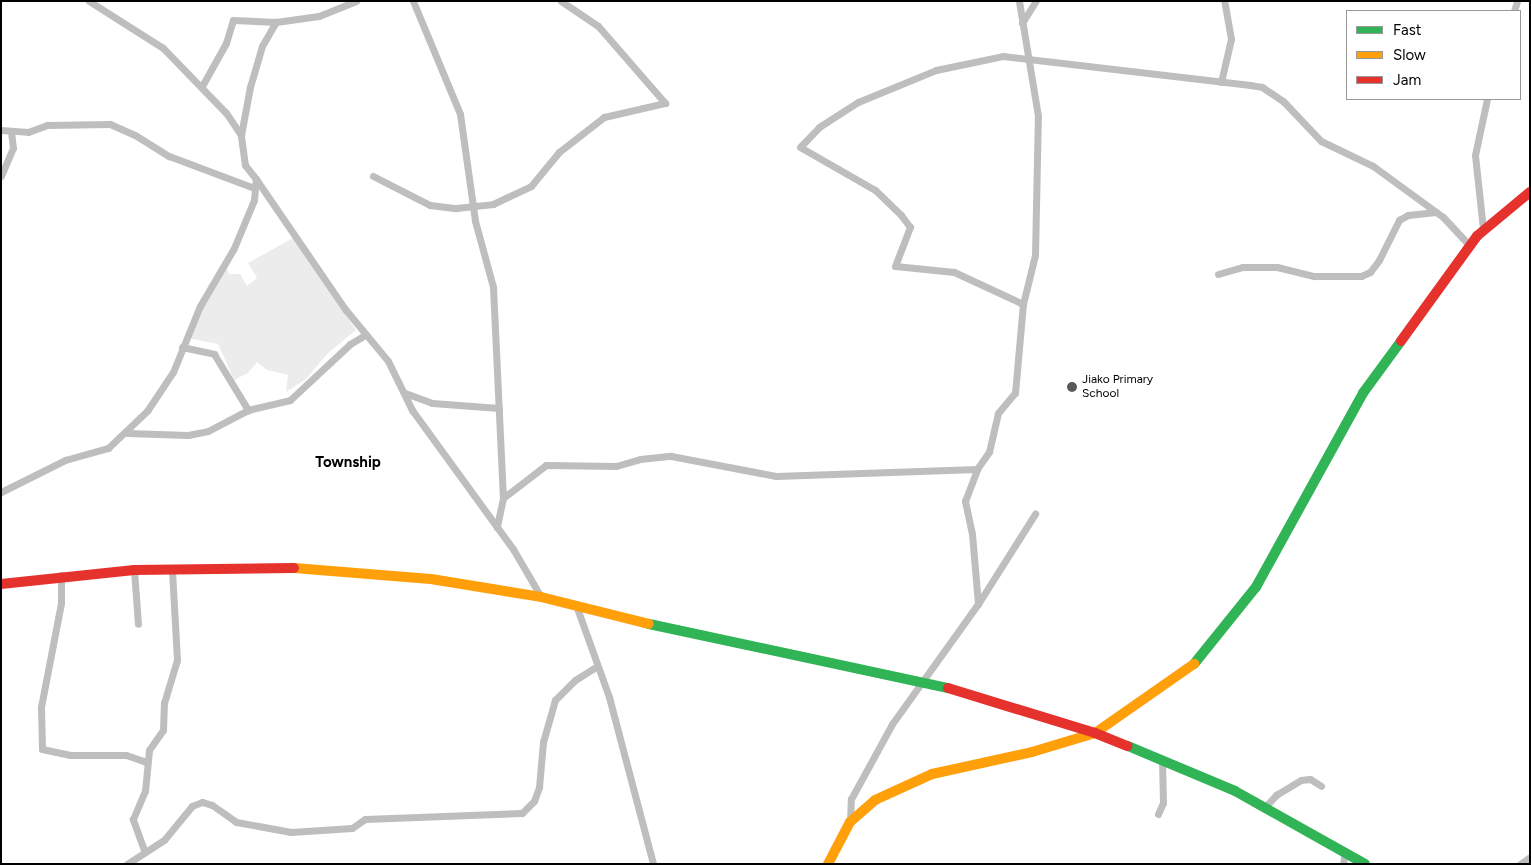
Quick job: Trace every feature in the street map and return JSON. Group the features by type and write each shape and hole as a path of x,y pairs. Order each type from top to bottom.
{"street":[{"path":"89,1 162,48 202,86 241,135"},
{"path":"202,86 226,43 233,20 276,22 319,16 356,1"},
{"path":"413,1 460,114 473,207 493,287 503,498 497,527"},
{"path":"373,176 430,205 473,207 492,204 522,192 559,152 604,117 665,103 646,77 598,26 561,1"},
{"path":"978,604 972,534 964,501 977,469 989,452 998,412 1015,393 1023,304 1034,255 1038,165 1037,108 1026,57 1019,1"},
{"path":"1022,23 1036,1"},
{"path":"1221,82 1231,39 1224,1"},
{"path":"276,22 262,46 250,87 241,135 242,159 366,335 388,361 412,410 497,527 541,597"},
{"path":"1023,304 954,272 895,266 910,227 901,215 875,190 833,163 800,147 819,127 847,107 936,70 1003,56 1026,57 1093,68 1258,86 1271,92 1321,141 1373,166 1436,212 1470,246"},
{"path":"1483,229 1475,155 1487,100"},
{"path":"1,130 28,132 47,125 110,124 135,135 169,156 254,188"},
{"path":"1,176 12,148 11,131"},
{"path":"1,492 65,460 102,451 127,433 147,411 173,372 200,306 246,223 256,179"},
{"path":"828,864 850,822 875,800 932,774 1040,750 1095,733 1173,682 1196,663 1224,631 1283,543 1363,393 1483,229 1530,192"},
{"path":"1218,274 1243,267 1277,267 1314,276 1361,276 1370,272 1379,260 1399,220 1408,215 1436,212"},
{"path":"127,433 188,435 208,431 248,410 290,400 344,349 366,335"},
{"path":"182,347 214,354 248,410"},
{"path":"405,393 432,403 499,408"},
{"path":"503,498 546,465 616,466 652,457 671,456 750,472 798,477 907,470 977,469"},
{"path":"850,822 849,807 855,790 892,724 978,604 1035,514"},
{"path":"1,584 61,575 134,570 172,572 329,569 431,579 541,597 577,608 976,694 1095,733 1162,758 1235,791 1365,864"},
{"path":"134,570 138,624"},
{"path":"144,850 133,819 145,791 146,762 151,745 163,730 164,703 177,660 172,572"},
{"path":"61,575 61,604 42,707 42,749 70,755 126,755 146,762"},
{"path":"577,608 612,706 653,864"},
{"path":"127,864 144,850 164,840 192,806 202,802 212,804 236,822 291,832 352,828 365,819 522,813 534,801 539,787 543,742 555,700 575,680 597,666"},
{"path":"1158,814 1162,802 1162,758"},
{"path":"1264,808 1276,796 1301,780 1310,779 1322,786"},
{"path":"1343,864 1345,853"},
{"path":"1520,864 1530,857"}],"shaded area":[{"path":"293,238 356,330 327,354 306,379 286,392 288,375 267,370 257,362 248,373 234,380 218,344 188,338 221,267 228,270 229,274 240,274 247,286 257,278 248,263"}],"traffic: fast":[{"path":"1194,664 1256,587 1363,393 1401,341"},
{"path":"649,624 948,688"},
{"path":"1128,746 1235,791 1365,864"}],"traffic: slow":[{"path":"294,568 431,579 541,597 649,624"},
{"path":"828,864 850,822 875,800 932,774 1032,752 1095,733 1194,664"}],"traffic: jam":[{"path":"1401,341 1477,236 1530,192"},
{"path":"1,584 134,570 294,568"},
{"path":"948,688 1095,733 1128,746"}],"place":[{"name":"Jiako Primary School","path":"1072,387"}],"district":[{"name":"Township","path":"348,463"}]}
